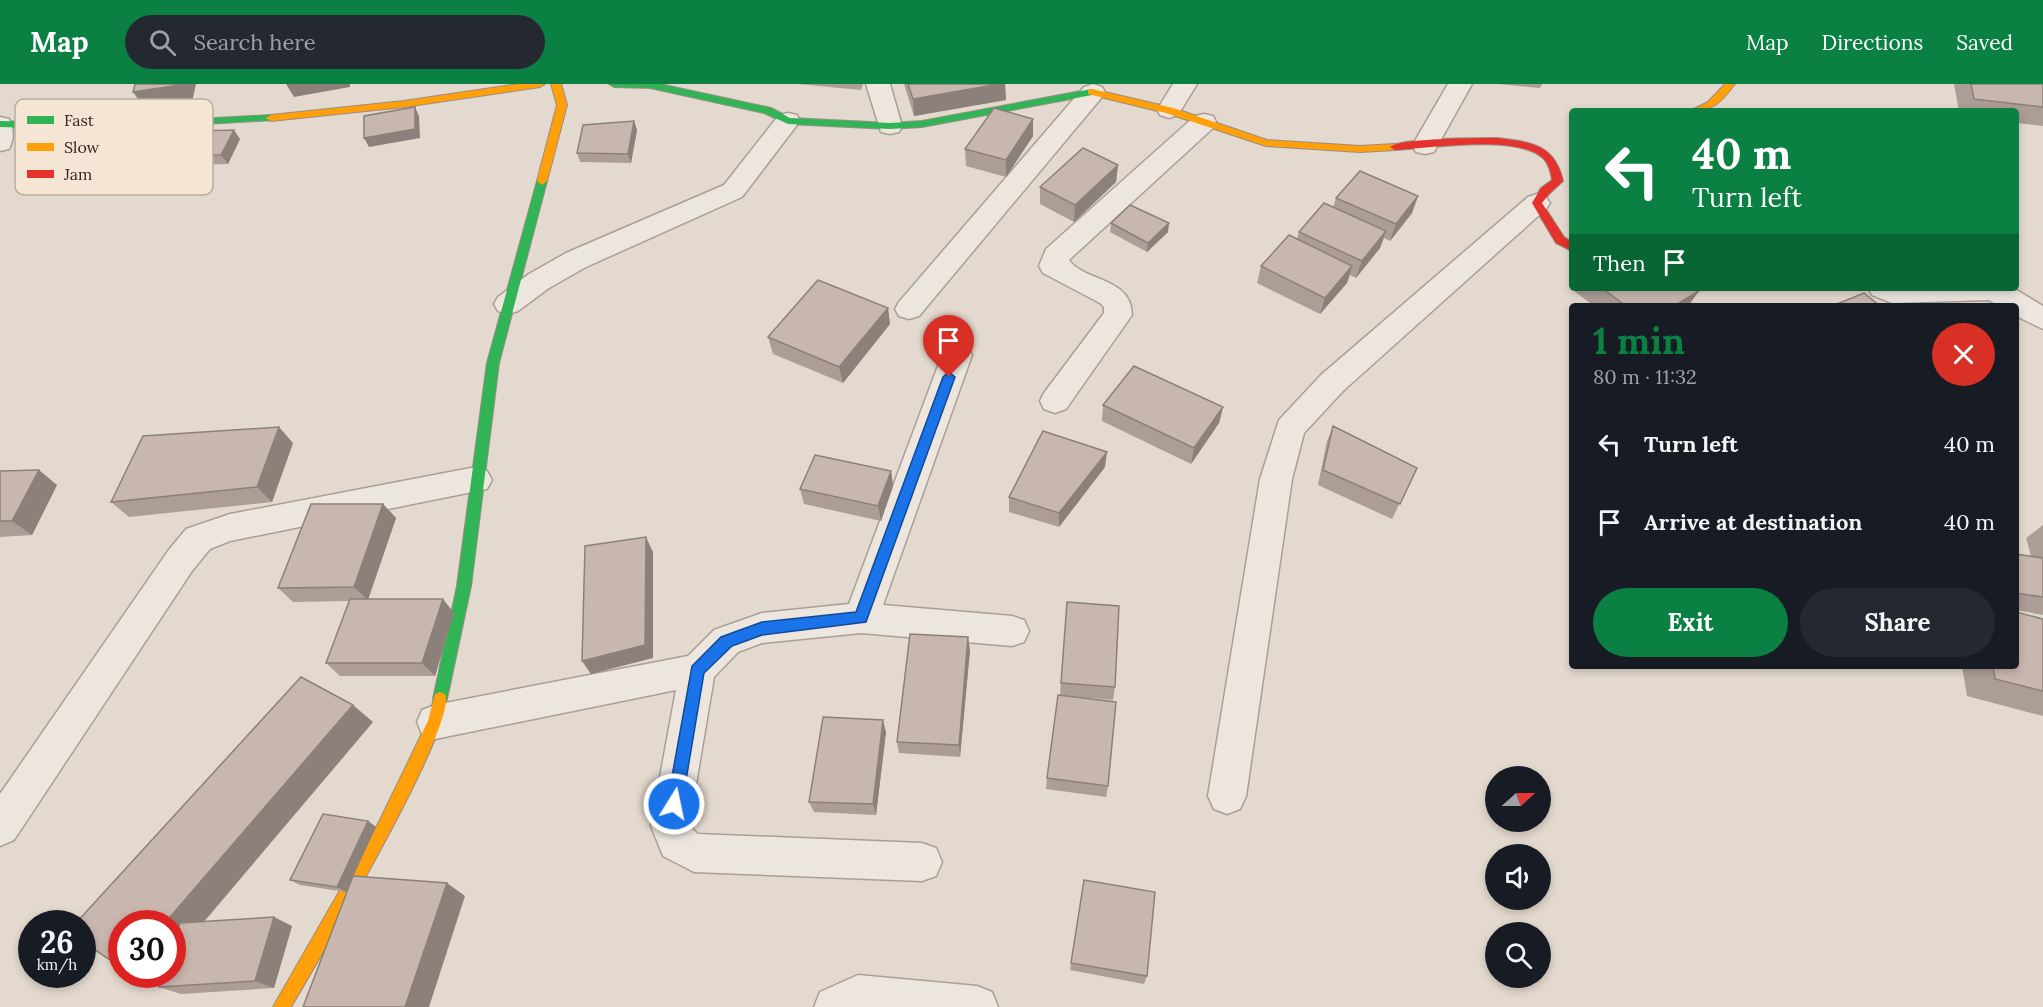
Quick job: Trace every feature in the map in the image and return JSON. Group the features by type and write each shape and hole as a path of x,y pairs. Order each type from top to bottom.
{"main road":[{"path":"213,121 271,118 404,104 540,84"},
{"path":"282,1007 384,830 435,722 464,586 476,480 494,363 562,105 556,84"},
{"path":"614,84 650,85 767,110 788,121 890,126 922,124 1093,92 1169,110 1266,143 1360,149 1523,142 1538,148 1552,159 1557,169 1558,181 1545,191 1537,203 1560,240 1569,244"},
{"path":"1702,108 1712,104 1730,84"},
{"path":"0,124 15,124"}],"street":[{"path":"878,84 890,126"},
{"path":"1169,110 1185,84"},
{"path":"1425,146 1460,84"},
{"path":"909,309 1093,92"},
{"path":"508,304 539,281 576,260 733,191 788,121"},
{"path":"1055,401 1118,315 1118,305 1110,296 1053,266 1056,256 1204,122"},
{"path":"0,124 0,143"},
{"path":"1227,796 1276,479 1290,428 1332,383 1537,203"},
{"path":"1888,291 1892,293 1960,291"},
{"path":"1996,291 2016,303"},
{"path":"2019,305 2043,319"},
{"path":"861,618 957,355"},
{"path":"0,827 198,539 230,528 476,480"},
{"path":"922,862 694,853 677,843 670,826 698,670 726,641 762,628 861,618 1012,631"},
{"path":"435,722 698,670"},
{"path":"836,1007 858,996 977,1007"}],"building":[{"path":"135,84 180,84 180,85 133,92"},
{"path":"908,84 999,84 913,99"},
{"path":"1971,84 2043,84 2043,107 1974,99"},
{"path":"415,107 415,129 364,138 364,116"},
{"path":"994,108 1033,119 1006,160 965,149"},
{"path":"634,121 628,154 577,153 583,125"},
{"path":"234,130 221,155 213,155 213,131"},
{"path":"1083,148 1118,165 1075,205 1040,187"},
{"path":"1360,171 1418,196 1396,224 1336,198"},
{"path":"1324,203 1386,231 1362,261 1299,232"},
{"path":"1130,205 1169,223 1148,243 1111,223"},
{"path":"1289,235 1352,266 1325,298 1261,266"},
{"path":"818,280 888,308 839,367 768,337"},
{"path":"1606,291 1699,291 1679,303 1622,303"},
{"path":"1864,293 1876,303 1839,303"},
{"path":"1134,366 1223,407 1194,448 1103,405"},
{"path":"1333,426 1417,468 1400,504 1323,470"},
{"path":"279,427 257,487 111,502 143,436"},
{"path":"1043,431 1107,452 1059,513 1009,497"},
{"path":"815,455 891,471 878,506 800,489"},
{"path":"39,470 12,521 0,521 0,471"},
{"path":"311,504 383,504 354,587 278,588"},
{"path":"646,537 645,645 582,661 585,546"},
{"path":"2019,554 2043,558 2043,597 2019,593"},
{"path":"350,599 443,599 422,663 326,663"},
{"path":"1067,602 1119,606 1115,687 1061,683"},
{"path":"2019,613 2043,619 2043,691 1995,679 1993,669 2019,669"},
{"path":"910,634 968,637 959,745 897,742"},
{"path":"301,677 353,705 176,910 108,910 108,959 96,950 96,910 88,910"},
{"path":"1058,695 1116,702 1108,786 1047,778"},
{"path":"823,717 883,720 873,804 809,802"},
{"path":"323,814 368,821 337,887 290,880"},
{"path":"353,876 447,883 405,1007 303,1007"},
{"path":"1084,880 1155,892 1147,976 1071,963"},
{"path":"274,917 255,981 186,985 186,923"}],"traffic: fast":[{"path":"614,84 650,85 767,110 788,121 890,126 922,124 1092,92"},
{"path":"213,121 271,118"},
{"path":"0,124 15,124"},
{"path":"440,699 464,586 493,363 542,181"}],"traffic: slow":[{"path":"271,118 404,104 540,84"},
{"path":"542,181 562,105 556,84"},
{"path":"1702,108 1712,104 1730,84"},
{"path":"1092,92 1169,110 1266,143 1360,149 1395,147"},
{"path":"282,1007 384,829 435,722 440,699"}],"traffic: jam":[{"path":"1395,147 1475,141 1518,144 1535,148 1547,156 1558,181 1545,191 1537,203 1560,240 1569,245"}],"route":[{"path":"674,804 698,670 726,641 762,628 861,618 949,377"}]}
